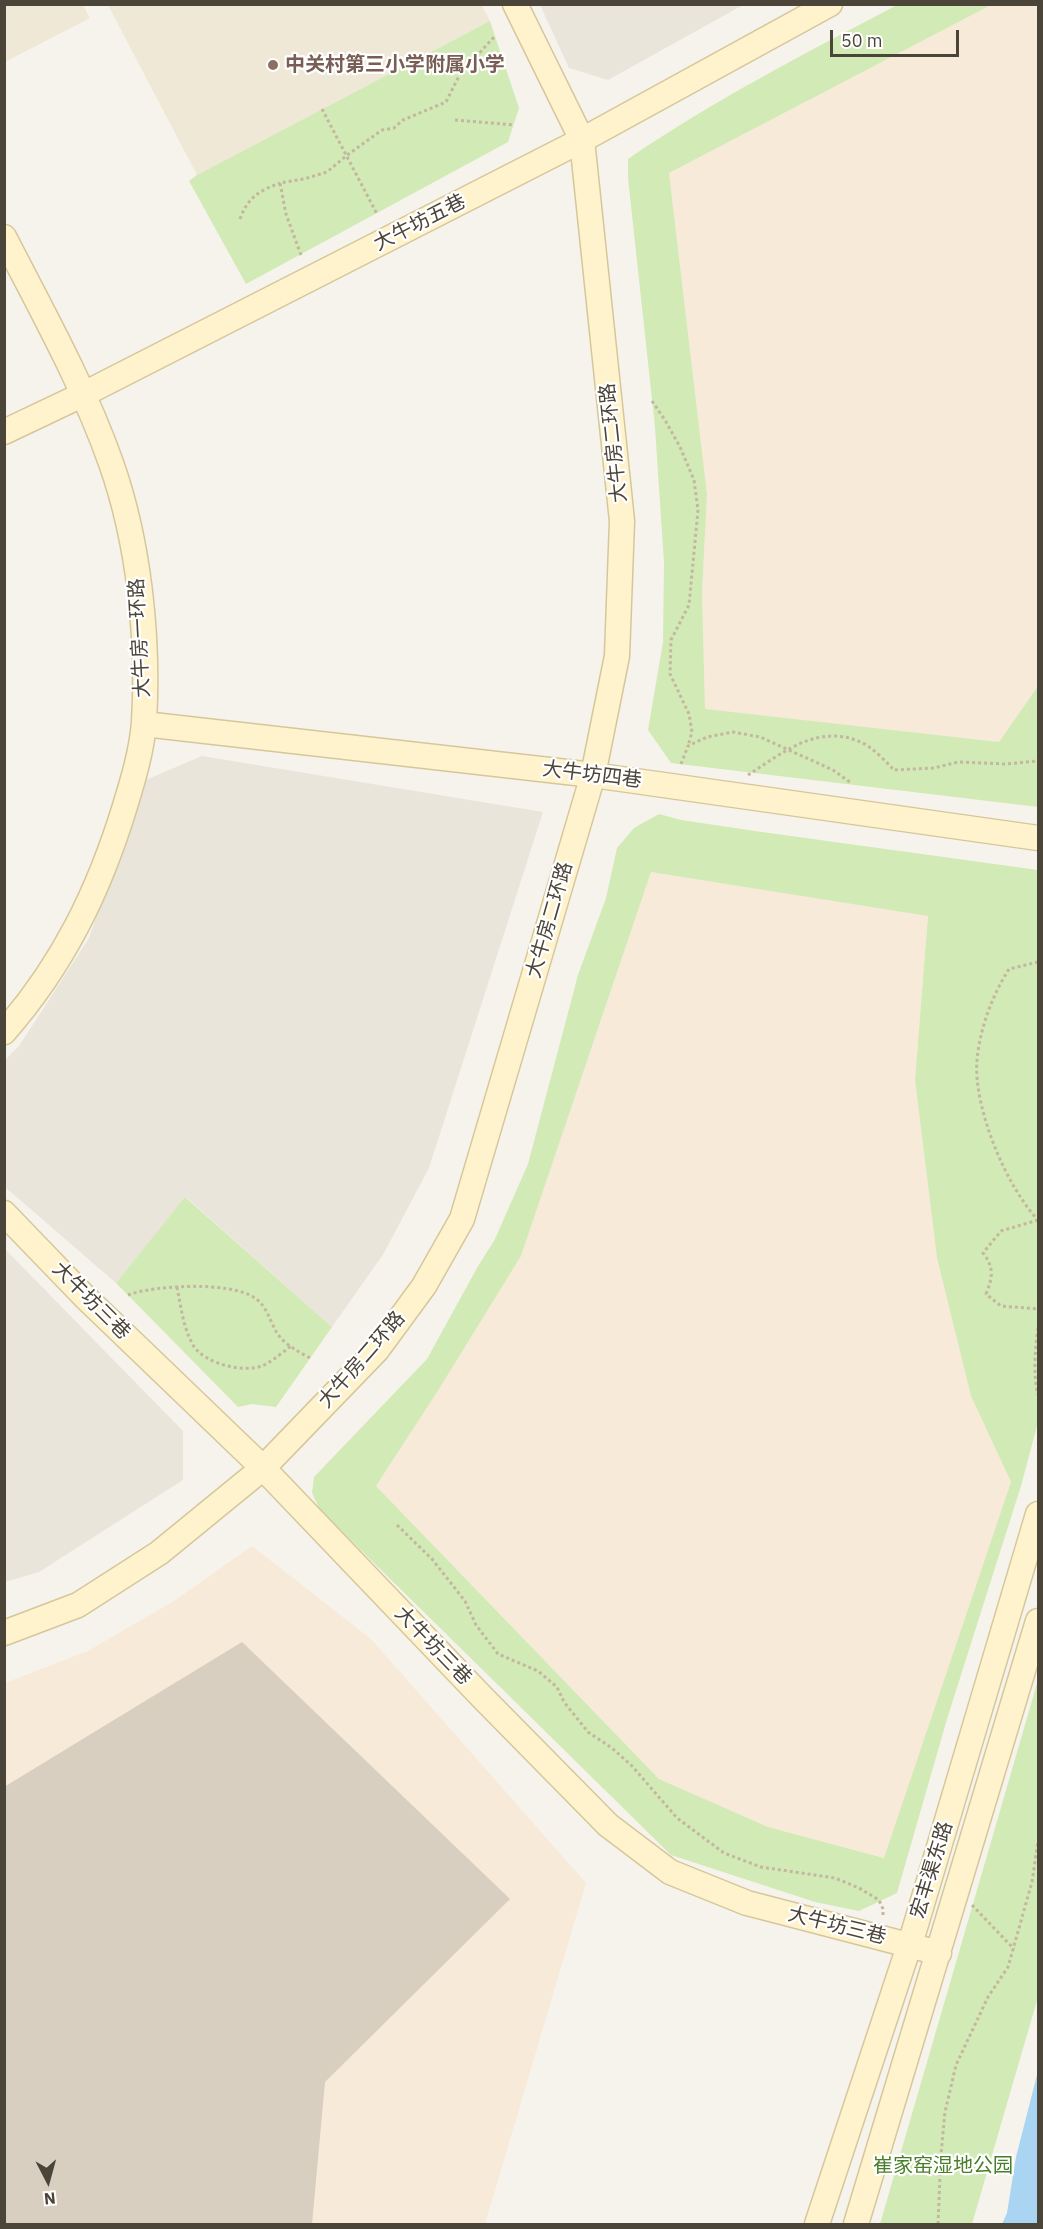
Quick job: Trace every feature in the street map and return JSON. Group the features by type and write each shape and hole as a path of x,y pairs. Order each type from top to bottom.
{"street":[{"name":"大牛房二环路","path":"4,1633 78,1605 99,1592 159,1553 262,1468 377,1350 424,1286 462,1219 593,775 617,656 622,520 582,140 515,4"},
{"name":"大牛坊五巷","path":"4,432 84,394 582,140 830,4"},
{"name":"大牛房一环路","path":"4,237 84,394 111,465 135,551 145,651 144,724 128,796 106,862 90,903 72,937 48,976 4,1032"},
{"name":"大牛坊四巷","path":"144,724 593,775 1038,838"},
{"name":"大牛坊三巷","path":"4,1213 84,1296 262,1468 608,1825 670,1872 747,1903 939,1953"},
{"name":"宏丰渠东路","path":"818,2224 909,1944 1038,1514"},
{"name":"宏丰渠东路","path":"856,2224 1038,1621"}],"path":[{"path":"240,219 244,207 260,190 327,172 382,130 394,128 402,120 447,102 460,74 495,36"},
{"path":"322,110 377,214"},
{"path":"455,120 514,125"},
{"path":"280,183 286,214 301,255"},
{"path":"652,401 680,447 694,480 698,510 688,605 671,640 669,674 689,714 692,732 681,764"},
{"path":"688,746 707,737 734,732 767,740 833,770 852,783"},
{"path":"719,793 801,741 831,735 859,741 894,770 934,768 958,762 1005,764 1038,761"},
{"path":"1038,962 1008,969 997,987 982,1029 977,1062 982,1109 989,1133 1005,1171 1038,1220 1001,1231 983,1252 993,1272 986,1294 1001,1306 1038,1309"},
{"path":"128,1295 161,1287 215,1288 236,1291 255,1298 268,1314 278,1335 310,1358"},
{"path":"177,1287 185,1328 194,1348 207,1358 242,1369 263,1366 291,1346"},
{"path":"1038,1328 1035,1349 1038,1395"},
{"path":"397,1525 432,1559 465,1601 476,1624 498,1654 537,1671 557,1687 564,1702 588,1732 612,1748 632,1766 677,1818 724,1853 761,1867 835,1878 859,1888 879,1900 883,1909 882,1937"},
{"path":"938,2224 945,2112 956,2065 988,1997 1008,1967 1032,1882 1038,1841"},
{"path":"955,1900 973,1905 1014,1949"}],"shaded area":[{"path":"5,4 83,5 90,18 5,62"},
{"name":"中关村第三小学附属小学","path":"481,4 490,21 197,175 108,5"},
{"path":"540,5 743,5 608,80 569,68"},
{"path":"991,5 1038,5 1038,686 999,742 705,710 702,593 707,494 669,173"},
{"path":"202,756 543,812 429,1168 384,1253 332,1327 186,1197 116,1283 5,1187 5,1060 19,1046 89,938 141,782"},
{"path":"651,872 928,915 915,1080 937,1258 971,1396 1011,1482 885,1858 768,1827 659,1779 376,1486 521,1256"},
{"path":"5,1249 183,1431 183,1480 39,1572 5,1582"},
{"path":"252,1546 371,1639 586,1883 485,2224 5,2224 5,1683 88,1651 174,1601"}],"green space":[{"path":"897,5 991,5 669,173 707,494 702,593 705,709 999,742 1038,686 1038,807 671,763 648,730 663,642 664,563 655,427 628,178 628,159 727,97"},
{"path":"490,21 519,108 508,142 246,284 189,181"},
{"path":"659,814 681,820 762,832 1038,870 1038,1422 1021,1486 947,1719 897,1893 859,1911 815,1902 671,1855 320,1510 312,1493 314,1477 427,1359 495,1239 528,1164 578,975 606,898 617,848 634,828","holes":["651,872 928,916 915,1080 937,1258 971,1396 1011,1482 884,1858 768,1827 659,1779 376,1486 521,1256"]},
{"path":"185,1197 332,1327 276,1407 252,1404 238,1407 116,1283"},
{"name":"崔家窑湿地公园","path":"1038,1680 1038,1997 972,2224 880,2224"}],"water":[{"path":"1038,2071 1038,2224 1002,2224 1007,2213 1016,2157"}],"building":[{"path":"242,1642 510,1899 325,2082 312,2224 4,2224 4,1787"}],"place":[{"name":"中关村第三小学附属小学","path":"273,65"}]}
